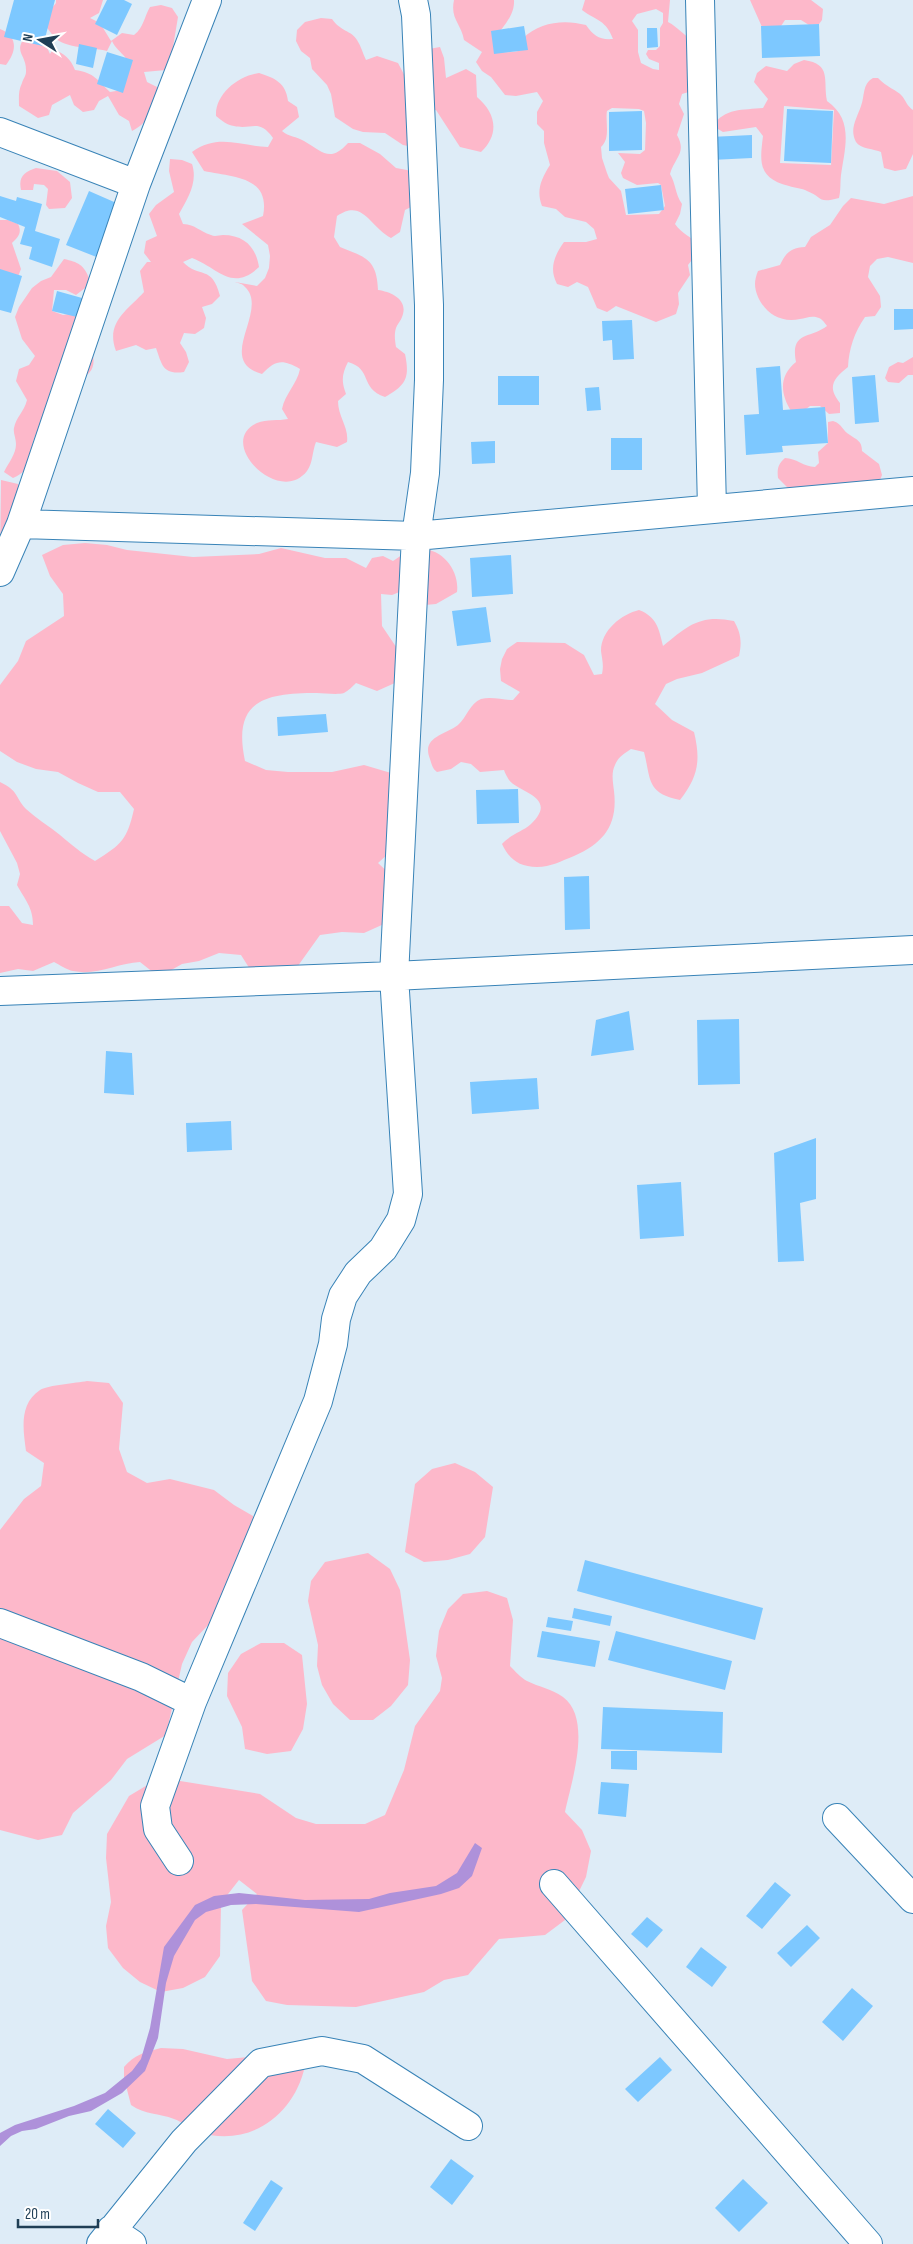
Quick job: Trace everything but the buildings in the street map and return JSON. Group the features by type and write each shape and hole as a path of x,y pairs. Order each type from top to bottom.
{"street":[{"path":"0,572 21,524 136,184 207,0"},
{"path":"179,1861 158,1829 155,1806 192,1702 318,1401 343,1296 358,1273 383,1249 401,1220 408,1194 394,976 416,536 426,472 429,380 428,296 416,15 413,0"},
{"path":"700,0 712,509"},
{"path":"0,132 136,184"},
{"path":"21,524 416,536 913,492"},
{"path":"0,991 394,976 913,950"},
{"path":"0,1623 142,1677 192,1702"},
{"path":"837,1818 913,1899"},
{"path":"554,1884 868,2244"},
{"path":"115,2239 184,2140 261,2063 322,2051 363,2059 468,2126"}],"shaded area":[{"path":"56,0 103,0 99,13 90,18 100,23 111,41 122,33 134,35 142,25 150,7 161,5 172,8 178,17 171,59 166,70 144,72 147,82 157,87 157,93 151,113 138,128 132,131 129,121 119,115 108,96 99,101 94,110 83,112 74,105 70,95 52,105 49,115 38,118 19,106 20,89 26,75 26,66 20,49 28,33 42,41 50,54 53,49 64,55 69,59 75,70 91,75 110,92 122,90 127,74 127,61 112,41 107,51 65,44 54,37 42,21 56,3"},
{"path":"454,0 514,0 510,17 493,41 495,51 507,52 527,48 523,38 537,28 561,22 586,25 597,36 604,39 613,39 604,24 582,10 585,0 670,0 668,22 694,41 692,91 682,94 679,104 684,114 677,135 681,146 670,174 682,204 675,224 698,245 695,256 688,265 690,275 678,293 679,304 676,314 656,322 616,306 607,312 597,308 588,287 577,282 568,287 557,284 553,268 558,252 564,242 586,242 597,239 594,229 586,222 565,217 556,209 542,206 539,195 540,185 550,165 544,143 544,131 537,124 537,112 543,101 537,92 516,96 505,95 491,77 482,71 476,62 482,52 464,40 453,12","holes":["656,9 663,13 663,23 660,28 660,46 656,50 648,50 646,54 649,59 659,63 659,70 641,63 638,52 638,30 632,21 637,14","612,108 639,109 644,111 646,123 645,150 640,154 618,153 625,162 621,173 623,178 637,185 658,183 661,185 665,206 659,214 626,215 621,191 609,178 602,158 601,147 607,135 607,111"]},
{"path":"750,0 811,0 823,9 822,20 819,24 809,25 801,20 785,20 779,29 762,27"},
{"path":"321,18 332,19 352,34 360,45 366,60 377,56 398,63 408,82 429,49 440,47 444,58 446,78 466,69 476,75 477,97 492,117 493,131 487,145 481,152 460,147 436,110 425,112 413,147 403,145 385,133 363,132 353,129 335,117 331,94 327,85 312,69 310,58 301,51 296,41 297,30 305,22"},
{"path":"0,29 10,36 14,44 10,60 6,65 0,64"},
{"path":"804,60 813,62 823,69 827,101 836,108 844,125 846,135 839,198 823,200 805,190 779,183 771,178 766,173 761,161 763,136 756,127 723,132 713,126 717,120 728,113 763,108 768,99 754,82 757,73 766,66 787,71 794,64","holes":["784,106 834,110 831,165 780,163"]},
{"path":"259,73 279,82 285,90 288,101 297,107 299,117 282,131 285,133 301,139 326,154 336,153 348,143 360,143 380,154 396,168 418,175 415,205 405,210 400,232 391,238 366,216 353,210 346,211 337,216 334,237 340,247 363,257 372,265 378,290 394,295 403,306 404,311 396,328 395,338 396,347 405,354 407,369 405,380 398,389 385,397 372,389 361,369 348,362 343,378 346,394 338,401 347,442 337,447 316,442 307,471 295,480 281,481 268,477 256,468 247,456 243,444 246,432 257,423 288,419 282,409 300,369 280,362 271,366 262,374 249,367 243,358 242,347 251,308 251,297 244,286 235,282 257,286 265,278 269,268 270,256 268,245 242,224 263,216 264,203 261,193 255,186 237,177 204,171 192,152 202,146 220,142 268,147 273,138 264,128 259,126 240,127 231,125 216,116 219,100 229,87 243,78"},
{"path":"873,78 878,78 900,94 913,110 913,154 906,169 895,171 884,168 881,152 861,146 854,137 854,124 865,87"},
{"path":"170,159 182,160 192,164 194,171 191,190 179,214 183,224 212,236 223,235 243,240 252,248 259,267 241,278 233,278 225,276 192,258 183,262 194,270 209,276 217,286 220,296 212,304 202,307 206,318 204,328 195,334 184,333 180,343 186,352 189,362 184,372 177,373 164,368 156,348 146,350 136,345 116,351 113,341 113,332 120,317 144,292 140,271 147,262 151,262 144,253 146,241 157,236 149,214 156,205 174,192 169,171"},
{"path":"36,168 57,171 70,182 72,198 65,208 49,209 46,205 48,189 44,185 34,184 33,190 21,190 20,185 23,175"},
{"path":"913,196 913,263 888,257 877,259 870,266 868,277 880,296 881,307 875,316 865,317 861,323 853,341 848,367 835,379 833,388 840,403 840,413 829,414 820,406 810,406 801,413 791,411 785,398 783,385 786,373 796,362 796,345 803,337 827,326 821,319 816,317 787,320 775,316 765,308 758,297 755,281 758,271 780,265 789,252 796,248 805,247 811,237 830,225 851,198 884,204"},
{"path":"0,220 8,220 18,224 20,229 19,234 12,243 21,269 17,279 0,272"},
{"path":"64,259 80,265 89,278 85,288 76,295 66,290 54,290 52,311 63,315 74,313 88,342 94,361 92,369 86,376 75,381 47,432 36,434 28,465 25,470 13,478 4,472 14,455 16,448 15,424 27,400 16,381 19,369 29,365 35,356 22,339 15,317 19,307 32,288 41,281 51,277"},
{"path":"913,357 913,375 908,375 899,383 888,382 885,378 889,367 898,362 903,363"},
{"path":"833,421 859,441 862,451 879,464 882,475 880,480 789,489 778,478 779,465 785,458 789,458 807,466 815,467 819,463 818,452 828,443 828,422"},
{"path":"1,480 18,484 20,488 0,567"},
{"path":"85,543 107,545 127,550 193,557 259,554 281,548 325,558 346,558 366,568 372,558 383,556 393,561 406,553 423,549 432,551 446,560 455,575 457,592 436,604 425,605 402,591 392,595 381,594 382,626 407,663 397,682 377,691 356,683 341,694 298,693 268,698 257,704 248,713 243,725 242,741 245,761 266,770 332,772 364,765 391,773 400,843 378,863 393,877 384,924 364,933 342,932 320,935 295,970 253,974 241,955 219,953 199,961 182,964 159,977 140,962 99,971 82,972 68,970 54,962 33,971 18,969 0,973 0,906 9,906 22,923 33,925 33,919 30,908 17,885 20,874 17,863 0,831 0,782 13,791 30,813 95,861 117,845 126,835 134,809 120,792 98,792 58,772 36,769 17,762 0,751 0,685 18,661 26,641 64,616 63,594 50,576 42,555 63,545"},
{"path":"639,610 650,616 656,624 663,646 680,632 704,620 722,619 734,621 738,630 741,642 739,656 702,673 677,679 666,684 655,704 672,720 694,732 697,760 691,784 680,800 661,793 652,784 644,752 631,749 620,757 613,771 614,814 607,831 601,839 584,851 551,865 531,867 520,864 511,858 502,844 531,824 539,815 541,808 539,802 514,785 504,770 480,772 471,764 461,762 451,769 437,772 433,768 428,752 431,741 458,725 477,701 489,698 513,700 520,692 501,681 500,669 507,649 517,642 565,643 584,655 594,675 602,674 601,651 605,636 620,619"},
{"path":"87,1381 109,1383 123,1403 119,1449 127,1472 147,1483 170,1479 214,1490 253,1516 254,1542 226,1606 192,1642 182,1664 166,1735 127,1759 111,1780 73,1813 62,1835 38,1840 0,1830 0,1530 24,1499 41,1486 44,1463 26,1451 24,1418 29,1402 33,1396 44,1388"},
{"path":"455,1463 475,1472 493,1487 485,1537 470,1554 448,1560 424,1562 405,1552 415,1484 432,1469"},
{"path":"368,1553 390,1569 400,1590 410,1660 408,1685 391,1706 373,1720 350,1720 333,1704 322,1685 317,1666 318,1645 308,1601 311,1581 325,1562"},
{"path":"487,1591 507,1598 513,1620 510,1666 525,1680 563,1697 572,1707 577,1720 578,1752 565,1812 582,1830 591,1851 586,1877 565,1920 545,1935 499,1939 468,1975 444,1980 424,1992 356,2007 287,2005 266,2001 252,1981 242,1910 257,1894 239,1880 221,1903 220,1956 205,1977 183,1988 161,1992 140,1982 123,1968 108,1948 106,1926 111,1902 106,1858 107,1834 129,1796 149,1784 174,1780 260,1794 296,1818 316,1824 365,1824 385,1815 404,1770 415,1726 440,1691 442,1678 436,1656 439,1631 448,1609 463,1594"},
{"path":"261,1643 284,1643 302,1655 307,1704 303,1729 291,1751 267,1754 245,1749 242,1727 227,1696 228,1673 241,1654"},
{"path":"475,1843 482,1848 472,1876 459,1888 441,1894 359,1912 256,1904 231,1905 206,1912 195,1920 174,1956 166,1983 158,2038 145,2071 122,2093 91,2111 69,2116 36,2129 22,2131 11,2136 0,2146 0,2133 15,2125 74,2106 105,2093 132,2071 141,2059 150,2028 164,1947 195,1905 214,1896 239,1893 305,1900 369,1899 390,1893 436,1886 457,1873"},
{"path":"161,2048 183,2049 227,2059 249,2057 305,2066 291,2100 280,2113 266,2124 251,2131 235,2135 217,2136 198,2132 177,2120 142,2111 131,2105 124,2078 124,2067 140,2054"}]}
